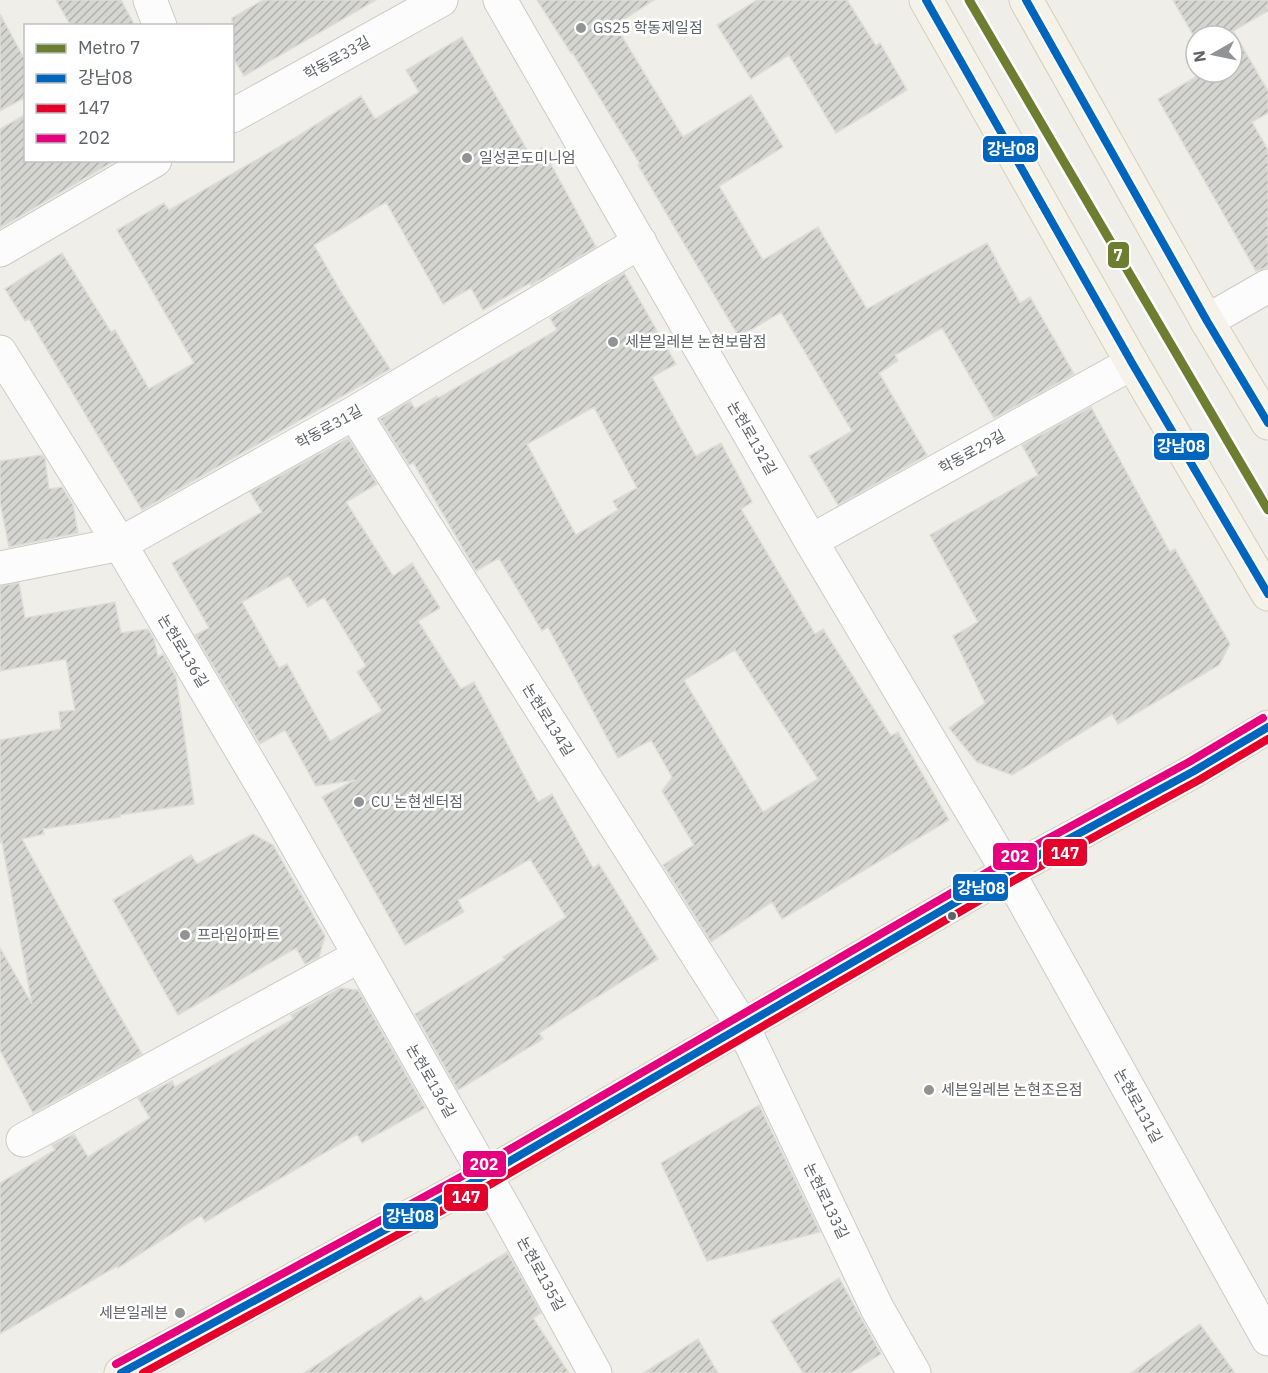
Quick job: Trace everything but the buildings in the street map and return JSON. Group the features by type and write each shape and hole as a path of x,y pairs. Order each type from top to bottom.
{"main road":[{"path":"926,0 1132,363 1268,594"},
{"path":"1026,0 1207,321 1268,423"},
{"path":"121,1373 486,1175 1008,872 1268,728"}],"street":[{"path":"150,0 159,24"},
{"name":"학동로33길","path":"234,115 441,0"},
{"name":"논현로132길","path":"500,0 811,541 1008,872"},
{"path":"0,250 152,162"},
{"name":"학동로31길","path":"0,568 120,544 354,414 640,242"},
{"path":"1207,321 1268,286"},
{"name":"논현로136길","path":"0,352 120,544 276,807 486,1175"},
{"name":"학동로29길","path":"811,541 1132,363"},
{"name":"논현로134길","path":"354,414 743,1027"},
{"name":"논현로131길","path":"1008,872 1268,1339"},
{"path":"23,1140 359,956"},
{"name":"논현로133길","path":"743,1027 877,1308 914,1373"},
{"name":"논현로135길","path":"486,1175 595,1373"}],"metro line":[{"name":"7","path":"969,0 1268,510"}],"transit line":[{"name":"강남08","path":"926,0 1132,363 1268,594"},
{"name":"강남08","path":"1026,0 1207,321 1268,423"},
{"name":"202","path":"116,1364 481,1166 1003,863 1189,762 1263,718"},
{"name":"강남08","path":"121,1373 486,1175 1008,872 1194,771 1268,727"},
{"name":"147","path":"143,1373 491,1184 1013,881 1199,780 1268,739"}],"place":[{"name":"GS25 학동제일점","path":"581,28"},
{"name":"일성콘도미니엄","path":"467,158"},
{"name":"세븐일레븐 논현보람점","path":"613,342"},
{"name":"CU 논현센터점","path":"359,802"},
{"name":"프라임아파트","path":"185,935"},
{"name":"세븐일레븐 논현조은점","path":"929,1090"},
{"name":"세븐일레븐","path":"180,1313"}]}
